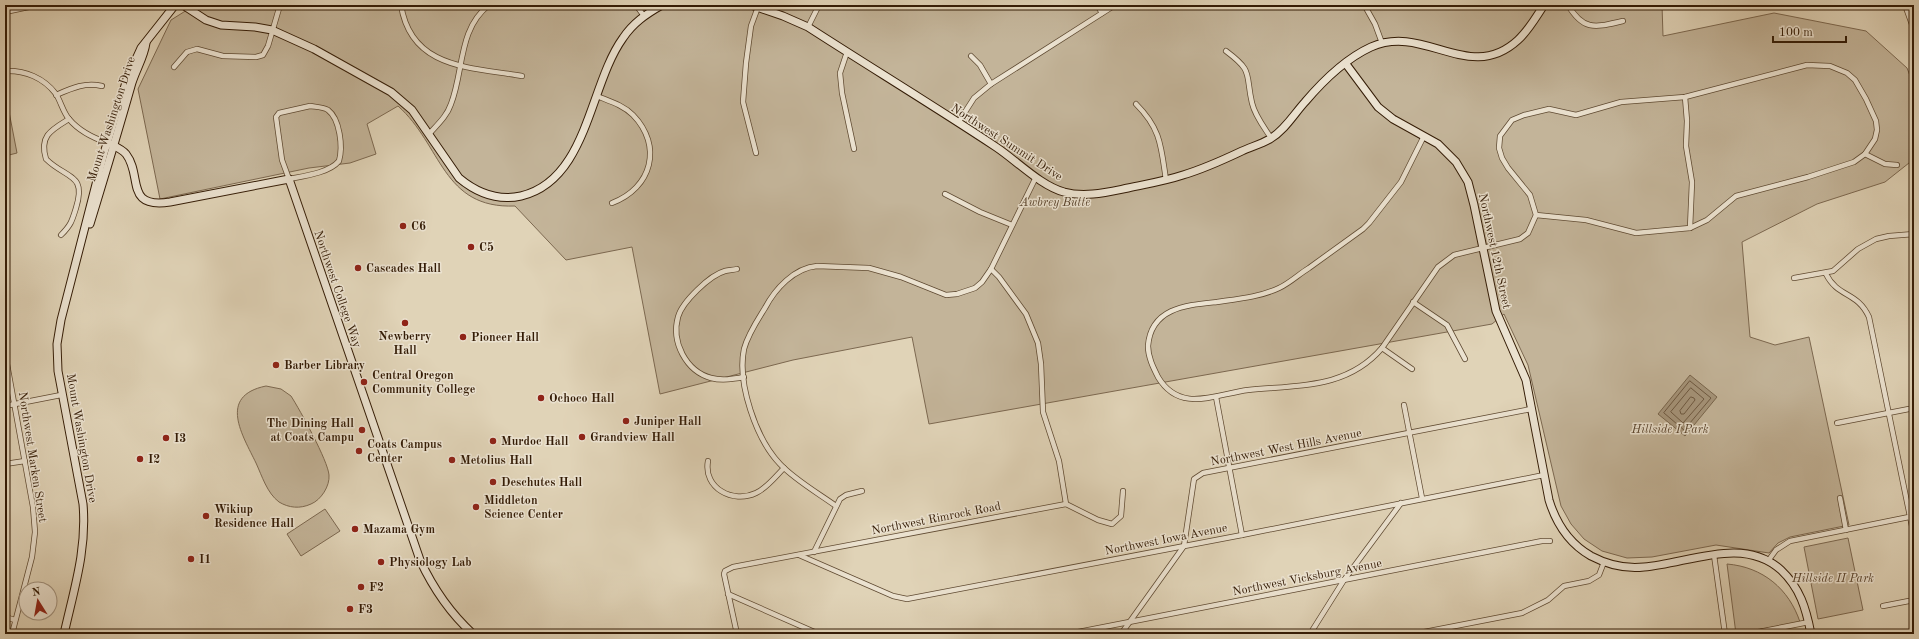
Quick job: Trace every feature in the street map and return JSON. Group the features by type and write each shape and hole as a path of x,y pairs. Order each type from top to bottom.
{"street":[{"path":"5,12 38,5"},
{"name":"Mount Washington Drive","path":"64,634 83,550 85,522 82,496 61,396 57,364 58,337 63,310 81,247 82,235 110,145 129,74 141,48 146,43 155,28 175,5"},
{"path":"183,5 206,20 221,25 255,27 272,30 314,49 391,92 412,110 459,178 469,186 493,196 516,197 529,194 546,185 557,175 568,161 588,120 612,58 622,39 644,16 662,5"},
{"path":"174,67 187,52 197,49 223,56 263,56 268,46 280,5"},
{"path":"401,5 403,19 410,34 429,54 441,61 459,66 522,76"},
{"path":"429,134 449,110 454,96 459,66 468,32 479,15 489,5"},
{"path":"636,5 644,16"},
{"name":"Northwest Summit Drive","path":"751,5 783,16 808,27 997,148 1036,177 1063,192 1076,194 1112,191 1184,175 1219,162 1271,138 1287,124 1323,82 1370,47 1395,41 1415,42 1467,57 1492,54 1508,47 1520,38 1544,5"},
{"path":"808,27 819,5"},
{"path":"1096,5 1102,13"},
{"path":"958,123 974,98 991,84 1115,5"},
{"path":"1568,5 1581,22 1586,24 1606,25 1623,21"},
{"path":"1905,5 1914,30"},
{"path":"756,153 743,102 751,26 758,7"},
{"path":"1366,8 1375,24 1382,43"},
{"path":"1226,51 1240,61 1247,71 1252,104 1271,138"},
{"path":"847,52 840,73 842,92 854,149"},
{"path":"971,56 980,65 991,84"},
{"name":"Northwest 12th Street","path":"1346,64 1378,107 1393,119 1424,136 1448,153 1463,172 1471,192 1496,311 1522,369 1552,509 1565,534 1585,552 1604,562 1617,566 1642,568 1714,555 1740,553 1759,557 1768,561"},
{"path":"1424,136 1401,182 1369,223 1363,229 1293,279 1281,287 1262,294 1179,307 1159,320 1153,328 1148,346 1151,364 1161,382 1172,392 1191,400 1216,398 1246,390 1314,383 1340,378 1360,368 1373,359 1438,267 1445,260 1454,255 1520,239 1528,233 1536,215 1530,195 1508,168 1502,158 1499,148 1500,136 1512,120 1524,114 1549,109 1576,115 1621,102 1685,97 1807,65 1830,66 1847,74 1855,80 1876,121 1877,130 1875,139 1866,154 1854,162 1808,177 1736,196 1707,220 1690,228 1636,234 1586,220 1536,215"},
{"path":"5,71 18,71 30,74 44,81 56,95 69,118 82,131 127,155 136,186 140,194 148,202 170,202 289,179"},
{"path":"56,95 80,85 87,84 102,86"},
{"path":"597,96 617,104 632,114 642,127 649,141 650,161 646,175 636,189 623,198 612,203"},
{"path":"1685,97 1687,121 1686,146 1692,182 1690,228"},
{"path":"1136,104 1151,121 1158,135 1166,180"},
{"name":"Northwest College Way","path":"289,179 322,171 340,161 341,150 337,124 333,116 322,107 302,108 280,113 276,117 282,160 420,560 443,601 473,634"},
{"path":"61,235 71,226 80,191 76,182 69,175 46,159 44,146 47,136 69,118"},
{"path":"1866,154 1885,164 1897,165"},
{"path":"836,506 784,468 768,450 758,432 750,406 744,376 744,349 752,331 775,293 800,270 817,266 869,268 901,277 946,295 957,294 975,288 982,282 991,269 1036,177"},
{"path":"946,194 980,212 1012,225"},
{"path":"1794,278 1826,274 1834,271 1858,249 1876,239 1914,234"},
{"path":"737,269 724,271 708,281 695,293 678,316 676,331 678,347 686,361 699,374 711,379 726,380 744,376"},
{"path":"991,269 1000,277 1026,314 1038,343 1041,364 1043,412 1059,461 1066,504 1098,520 1112,524 1121,516 1123,491"},
{"path":"1826,274 1834,287 1857,300 1869,317 1888,413 1912,517 1914,536"},
{"path":"1413,302 1447,325 1465,359"},
{"path":"1382,348 1412,369"},
{"name":"Northwest Marken Street","path":"5,353 16,404 33,507 35,532 32,557 12,634"},
{"path":"5,406 61,396"},
{"path":"1216,398 1242,535"},
{"path":"1404,405 1422,498"},
{"path":"1837,423 1914,408"},
{"name":"Northwest West Hills Avenue","path":"1121,634 1184,546 1194,479 1203,474 1531,409"},
{"path":"5,464 25,461"},
{"path":"708,461 708,474 713,485 725,494 740,497 748,496 760,491 784,468"},
{"name":"Northwest Iowa Avenue","path":"799,555 893,596 908,599 1544,475"},
{"path":"814,552 836,506 846,495 862,491"},
{"path":"1840,498 1846,530"},
{"path":"1310,634 1344,580 1401,503"},
{"name":"Northwest Rimrock Road","path":"728,594 724,574 725,571 733,567 1066,504"},
{"path":"1811,634 1805,608 1797,588 1788,577 1768,561 1776,550 1790,541 1912,517"},
{"name":"Northwest Vicksburg Avenue","path":"1068,634 1542,541 1550,541"},
{"path":"1714,555 1725,634"},
{"path":"1414,634 1522,613 1548,600 1564,586 1589,581 1599,575 1604,562"},
{"path":"728,594 737,634"},
{"path":"728,594 819,634"},
{"path":"1883,606 1914,600"},
{"path":"5,617 15,620"},
{"path":"1748,634 1808,622"}],"green space":[{"name":"Awbrey Butte","path":"195,5 1662,5 1663,36 1774,13 1866,31 1907,68 1914,86 1914,159 1885,182 1817,204 1742,242 1750,337 1775,345 1809,337 1849,525 1790,537 1778,543 1769,553 1716,545 1652,557 1627,558 1602,551 1584,539 1571,524 1561,506 1528,365 1504,314 1492,324 929,424 912,337 793,360 660,394 632,247 566,260 515,206 491,204 472,197 458,186 446,172 425,138 413,122 398,106 367,124 376,154 350,163 309,168 160,199 138,89 171,20"},
{"path":"5,91 17,153 5,156"},
{"path":"266,386 281,389 291,396 301,412 324,459 329,475 328,484 321,496 315,502 307,506 291,507 279,502 271,494 245,441 238,418 238,408 242,398 251,391"},
{"path":"325,509 340,531 301,556 287,534"},
{"name":"Hillside II Park","path":"1848,538 1863,610 1818,619 1804,547"},
{"name":"Hillside II Park","path":"1727,564 1752,570 1773,582 1789,599 1800,622 1736,634"}],"water":[{"path":"1690,375 1717,397 1685,436 1658,414"}],"place":[{"name":"C6","path":"403,226"},
{"name":"C5","path":"471,247"},
{"name":"Cascades Hall","path":"358,268"},
{"name":"Newberry Hall","path":"405,323"},
{"name":"Pioneer Hall","path":"463,337"},
{"name":"Barber Library","path":"276,365"},
{"name":"Central Oregon Community College","path":"364,382"},
{"name":"Ochoco Hall","path":"541,398"},
{"name":"Juniper Hall","path":"626,421"},
{"name":"The Dining Hall at Coats Campu","path":"362,430"},
{"name":"Grandview Hall","path":"582,437"},
{"name":"I3","path":"166,438"},
{"name":"Murdoc Hall","path":"493,441"},
{"name":"Coats Campus Center","path":"359,451"},
{"name":"I2","path":"140,459"},
{"name":"Metolius Hall","path":"452,460"},
{"name":"Deschutes Hall","path":"493,482"},
{"name":"Middleton Science Center","path":"476,507"},
{"name":"Wikiup Residence Hall","path":"206,516"},
{"name":"Mazama Gym","path":"355,529"},
{"name":"I1","path":"191,559"},
{"name":"Physiology Lab","path":"381,562"},
{"name":"F2","path":"361,587"},
{"name":"F3","path":"350,609"}],"park label":[{"name":"Hillside I Park","path":"1670,429"}]}
